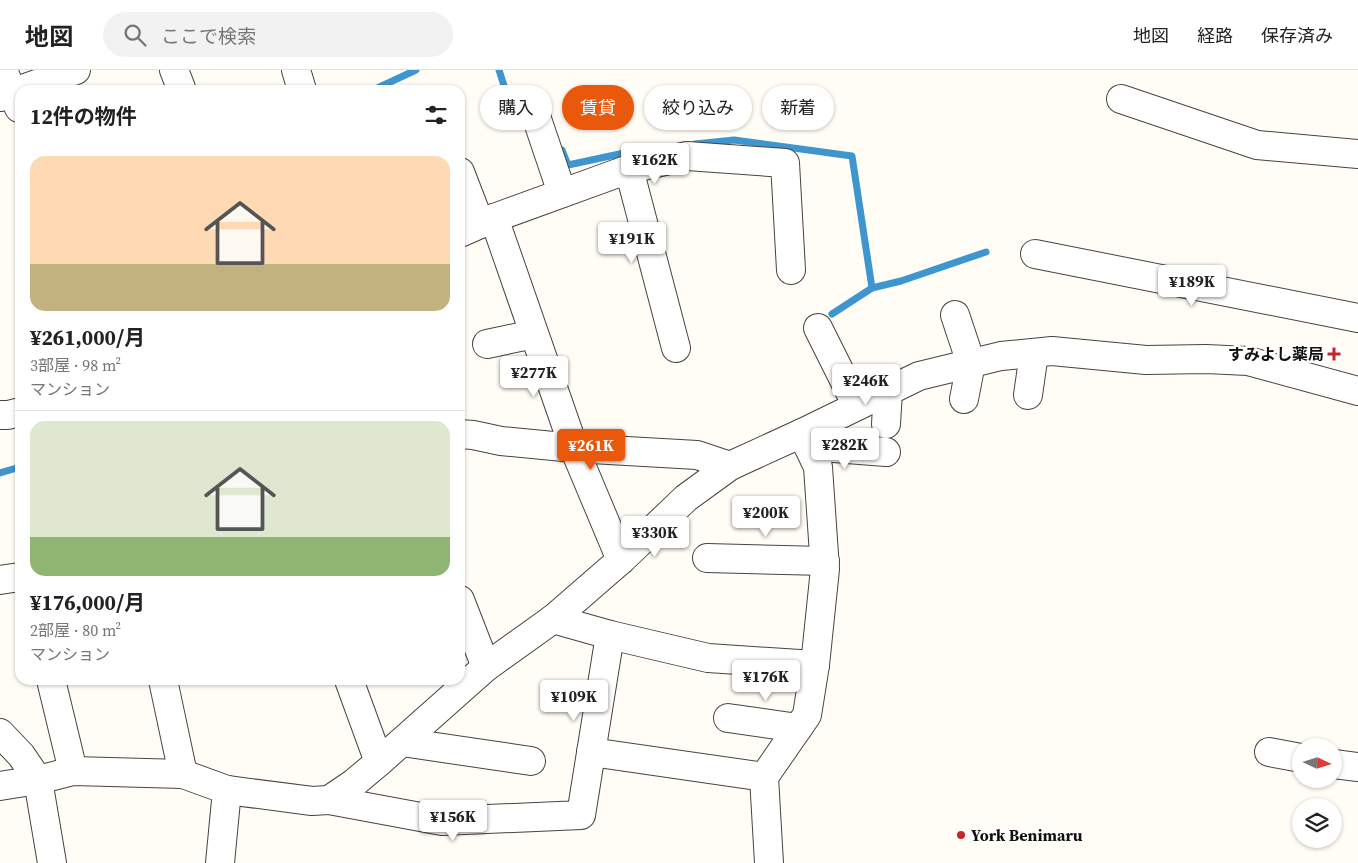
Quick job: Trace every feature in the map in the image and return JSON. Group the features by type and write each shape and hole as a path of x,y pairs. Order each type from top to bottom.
{"street":[{"path":"30,85 76,70"},
{"path":"296,70 300,85"},
{"path":"1121,99 1257,145 1358,154"},
{"path":"541,130 562,193"},
{"path":"478,225 630,169 687,156 785,163 790,270"},
{"path":"630,169 676,348"},
{"path":"465,187 478,225 534,334 574,448 621,560"},
{"path":"1035,254 1358,318"},
{"path":"956,315 971,363 964,399"},
{"path":"818,328 858,406"},
{"path":"487,344 534,334"},
{"path":"329,800 354,783 379,762 486,667 553,618 621,560 686,498 730,466 805,439 858,406 919,376 1001,356 1052,351 1146,360 1206,359 1248,361 1358,391"},
{"path":"1028,395 1034,353"},
{"path":"886,424 888,391"},
{"path":"0,415 15,413"},
{"path":"465,434 473,434 501,441 574,448 698,455 730,466"},
{"path":"805,439 886,452"},
{"path":"769,863 764,777 807,715 815,665 825,569 818,467 805,439"},
{"path":"707,558 825,561"},
{"path":"0,580 15,578"},
{"path":"465,613 486,667"},
{"path":"553,618 610,635 708,658 815,665"},
{"path":"0,786 38,780 73,771 183,774 227,790 312,801 329,800 442,821 581,816 610,635"},
{"path":"52,685 73,771"},
{"path":"165,685 183,774"},
{"path":"351,685 379,762"},
{"path":"728,718 798,728"},
{"path":"0,732 21,755 38,780 52,863"},
{"path":"402,742 531,760"},
{"path":"591,752 764,777"},
{"path":"1270,752 1292,756"},
{"path":"1342,765 1358,767"},
{"path":"220,863 227,790"}],"waterway":[{"path":"384,85 416,70"},
{"path":"499,70 504,85"},
{"path":"695,144 734,140 852,156 872,288"},
{"path":"562,150 568,165 629,152 665,148"},
{"path":"832,314 872,288 901,281 986,252"},
{"path":"0,473 15,468"}],"place":[{"name":"すみよし薬局","path":"1334,354"},
{"name":"York Benimaru","path":"961,835"}]}
